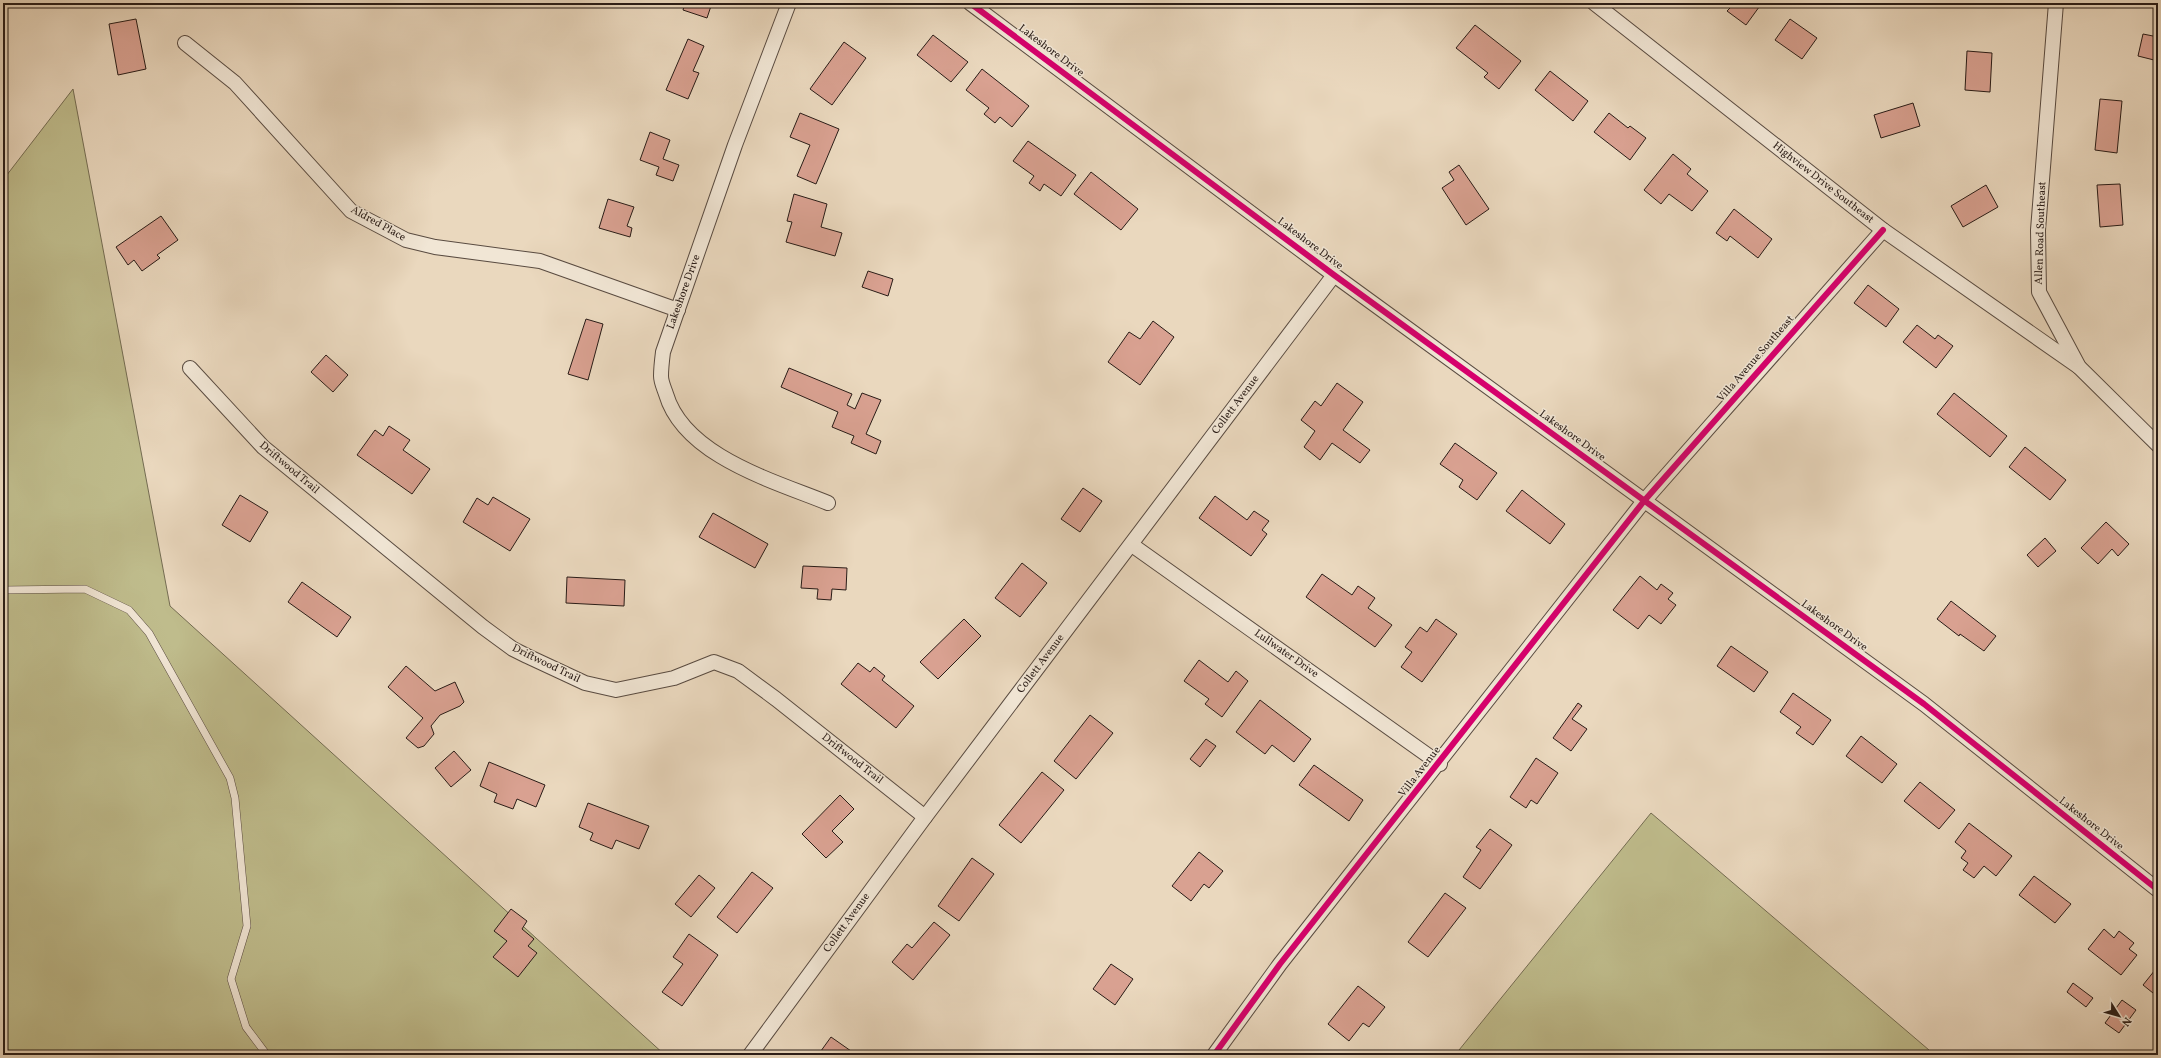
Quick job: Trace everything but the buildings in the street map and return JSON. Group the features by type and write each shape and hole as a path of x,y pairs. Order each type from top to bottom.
{"street":[{"name":"Lakeshore Drive","path":"790,3 735,145 663,352 661,377 669,405 689,433 712,451 756,474 828,503"},
{"name":"Lakeshore Drive","path":"970,3 1334,274 1924,704 2158,890"},
{"name":"Highview Drive Southeast","path":"1594,3 1883,230 2079,367"},
{"name":"Allen Road Southeast","path":"2056,3 2038,230 2039,292 2079,367 2158,445"},
{"name":"Aldred Place","path":"185,43 235,83 351,211 406,240 435,247 540,261 678,310"},
{"name":"Villa Avenue Southeast","path":"1644,501 1883,230"},
{"name":"Collett Avenue","path":"750,1055 925,817 1132,545 1334,274"},
{"name":"Driftwood Trail","path":"190,368 263,447 483,627 513,649 585,683 616,690 674,678 714,662 738,671 925,817"},
{"name":"Villa Avenue","path":"1214,1055 1280,964 1440,764 1644,501"},
{"name":"Lullwater Drive","path":"1132,545 1440,764"}],"lane":[{"path":"3,590 85,589 129,610 149,633 230,778 235,798 247,926 231,979 246,1026 267,1055"}],"shaded area":[{"path":"73,89 170,606 665,1055 3,1055 3,180"},
{"path":"1651,813 1929,1050 1926,1055 1455,1055"}],"cycle path":[{"path":"970,3 1334,275 1924,704 2158,890"},
{"path":"1214,1055 1280,964 1644,501 1883,230"}]}
